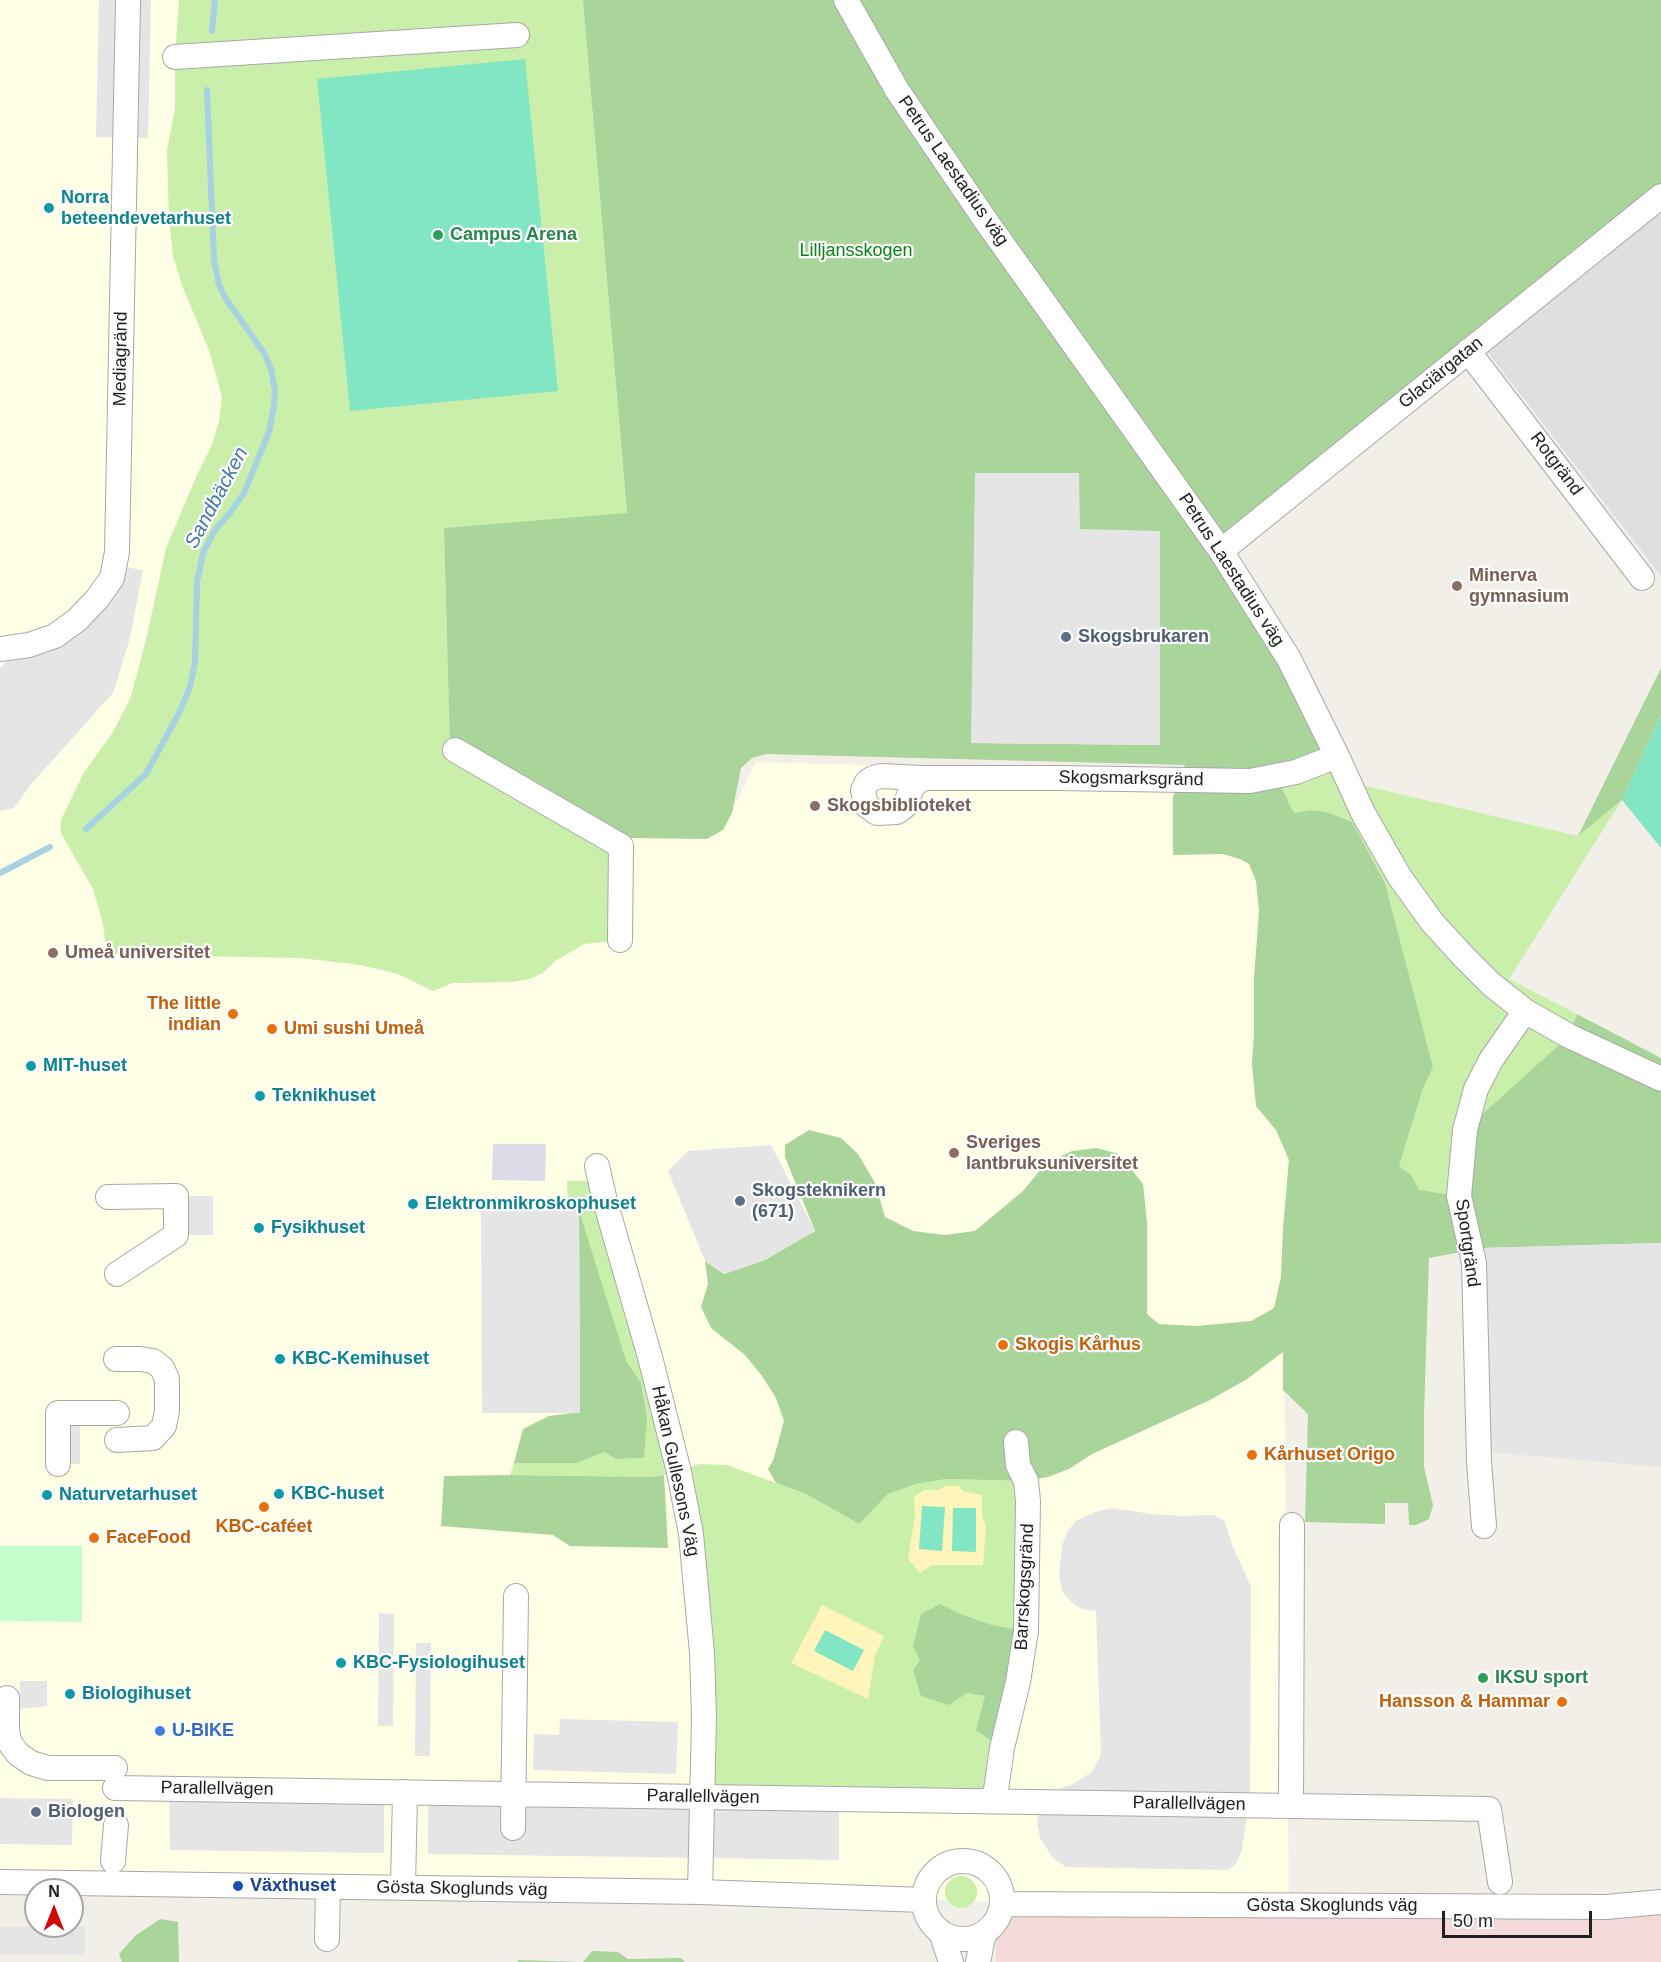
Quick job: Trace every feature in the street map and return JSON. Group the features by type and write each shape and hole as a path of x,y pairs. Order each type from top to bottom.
{"street":[{"name":"Mediagränd","path":"0,649 29,645 55,636 77,620 97,599 112,578 117,552 128,0"},
{"name":"Petrus Laestadius väg","path":"846,0 903,99 986,221 1221,551 1289,659 1369,823 1399,876 1432,922 1470,964 1525,1011 1569,1036 1661,1079"},
{"path":"176,57 517,35"},
{"name":"Glaciärgatan","path":"1221,551 1661,196"},
{"name":"Rotgränd","path":"1468,351 1642,578"},
{"path":"454,750 621,846 620,940"},
{"name":"Skogsmarksgränd","path":"922,778 1250,781 1296,772 1337,756"},
{"name":"Sportgränd","path":"1484,1526 1479,1462 1474,1263 1460,1196 1464,1141 1476,1089 1491,1060 1525,1011"},
{"name":"Håkan Gullesons Väg","path":"597,1166 650,1357 679,1472 691,1534 702,1653 704,1717 700,1892"},
{"path":"108,1197 177,1196 177,1235 117,1274"},
{"path":"116,1359 153,1361 162,1368 167,1379 167,1411 164,1426 153,1438 117,1440"},
{"path":"58,1464 58,1413 117,1413"},
{"name":"Barrskogsgränd","path":"992,1801 1018,1682 1026,1631 1028,1501 1026,1481 1018,1465 1016,1442"},
{"path":"1291,1806 1292,1525"},
{"path":"513,1828 516,1596"},
{"name":"Parallellvägen","path":"7,1698 9,1742 18,1754 32,1763 48,1768 115,1778 405,1792 1489,1809 1500,1882"},
{"path":"403,1887 405,1792"},
{"path":"113,1861 116,1825"},
{"path":"940,1932 951,1937 965,1938 984,1933 996,1922 1002,1904 1002,1892 997,1881 987,1869 971,1862 957,1862 943,1867 928,1885 924,1900 929,1919 940,1932 951,1962"},
{"name":"Gösta Skoglunds väg","path":"0,1882 700,1892 924,1900"},
{"path":"327,1939 328,1887"},
{"name":"Gösta Skoglunds väg","path":"1002,1904 1606,1908 1661,1902"},
{"path":"978,1962 984,1933"}],"shaded area":[{"name":"Umeå universitet","path":"0,0 179,0 175,57 175,109 167,151 169,219 173,256 182,285 210,353 222,398 219,422 212,445 166,548 138,673 130,699 113,732 77,861 93,889 101,910 106,954 301,958 361,965 398,974 433,991 452,983 470,983 543,973 555,961 584,944 620,940 625,840 722,831 756,762 1276,776 1294,813 1284,1352 1289,1907 962,1901 700,1892 84,1883 84,1878 24,1878 24,1882 0,1882"},
{"path":"99,0 151,0 148,138 96,137"},
{"path":"1661,196 1661,576 1480,342"},
{"name":"Skogsbrukaren","path":"975,473 1079,473 1080,529 1160,531 1160,745 971,743"},
{"path":"124,567 143,570 130,638 113,693 32,783 14,808 0,811 0,668 11,656 35,653"},
{"path":"493,1144 546,1144 545,1181 492,1180"},
{"name":"Skogsteknikern (671)","path":"771,1145 815,1231 765,1260 724,1274 705,1261 668,1171 688,1151"},
{"path":"176,1196 213,1196 213,1235 176,1235"},
{"path":"579,1210 580,1413 482,1413 481,1211"},
{"path":"1661,1243 1661,1467 1487,1452 1482,1248"},
{"path":"58,1419 80,1419 80,1464 58,1464"},
{"path":"1112,1508 1151,1514 1213,1515 1224,1520 1233,1547 1251,1586 1250,1794 1242,1849 1236,1864 1228,1870 1066,1867 1053,1858 1040,1838 1037,1821 1043,1795 1073,1784 1092,1772 1101,1755 1096,1611 1082,1609 1071,1602 1062,1591 1059,1575 1062,1546 1067,1532 1076,1521 1095,1512"},
{"path":"379,1613 394,1614 393,1726 378,1726"},
{"path":"416,1643 431,1643 430,1756 415,1756"},
{"path":"20,1681 47,1681 47,1706 20,1709"},
{"path":"560,1719 678,1722 676,1774 533,1770 534,1734 559,1735"},
{"path":"169,1797 384,1800 384,1853 170,1850"},
{"name":"Biologen","path":"0,1798 73,1799 72,1845 0,1844"},
{"path":"428,1801 839,1807 839,1860 428,1854"},
{"path":"997,1902 1661,1913 1661,1962 996,1962"},
{"path":"0,1927 24,1927 24,1938 84,1938 85,1927 85,1955 0,1954"}],"green space":[{"path":"179,0 583,0 627,514 444,528 450,747 621,846 620,940 584,944 555,961 543,973 529,979 512,982 452,983 433,991 398,974 361,965 301,958 106,954 104,927 93,889 61,833 61,820 83,774 113,732 130,699 147,637 166,548 212,445 219,422 222,397 210,353 182,285 173,256 169,219 167,151 175,109 175,57"},
{"name":"Lilljansskogen","path":"583,0 1661,0 1661,196 1221,551 1337,756 1281,786 1294,813 1310,810 1326,812 1352,822 1385,883 1433,1067 1423,1088 1399,1166 1412,1176 1419,1190 1459,1196 1465,1130 1569,1036 1577,1014 1661,1058 1661,1243 1482,1248 1429,1258 1424,1467 1433,1505 1429,1519 1416,1525 1409,1525 1408,1503 1385,1503 1385,1524 1305,1522 1308,1414 1283,1390 1283,1352 1247,1379 1210,1400 1092,1454 1069,1469 1048,1477 1026,1481 946,1479 916,1484 888,1494 859,1524 806,1494 776,1483 768,1469 773,1461 784,1421 776,1398 762,1376 745,1355 711,1328 701,1307 708,1284 705,1261 724,1274 765,1260 815,1231 785,1157 785,1145 809,1130 841,1138 858,1154 875,1183 885,1217 913,1231 945,1235 975,1231 1023,1191 1045,1164 1072,1151 1097,1148 1119,1154 1143,1184 1147,1222 1147,1314 1159,1324 1196,1326 1251,1321 1274,1308 1281,1277 1289,1160 1276,1130 1256,1106 1252,1065 1254,978 1259,911 1256,881 1249,864 1240,859 1223,854 1173,855 1173,797 1185,765 766,754 752,758 741,768 732,813 723,830 707,839 631,838 625,840 450,748 444,528 627,513","holes":["1079,529 1160,745 972,743"]},
{"name":"Campus Arena","path":"525,59 558,391 350,411 317,79"},
{"path":"1661,668 1661,715 1622,800 1578,836"},
{"path":"1661,715 1661,848 1622,800"},
{"path":"1337,756 1349,782 1578,836 1622,800 1509,979 1577,1014 1569,1036 1459,1196 1418,1190 1412,1176 1399,1166 1423,1088 1433,1067 1385,883 1352,822 1310,810 1294,813 1281,786"},
{"path":"567,1181 600,1181 679,1472 699,1464 727,1465 806,1494 859,1524 888,1494 916,1484 946,1479 1026,1481 1026,1631 992,1625 940,1604 967,1693 986,1696 1002,1748 996,1790 701,1796 679,1473 648,1477 510,1475 514,1463 577,1463 604,1452 616,1459 644,1458 641,1383 626,1360 579,1210 568,1210"},
{"path":"579,1210 626,1360 641,1383 647,1418 644,1458 616,1459 604,1452 577,1463 514,1463 523,1429 549,1416 580,1412"},
{"path":"664,1475 668,1548 570,1546 553,1535 441,1526 444,1476 648,1477"},
{"path":"922,1506 945,1507 942,1551 919,1549"},
{"path":"953,1508 976,1508 976,1552 952,1551"},
{"path":"0,1546 82,1546 82,1622 0,1621"},
{"path":"940,1604 992,1625 1026,1631 1002,1748 976,1730 985,1696 967,1693 949,1705 921,1696 913,1670 920,1661 913,1646 921,1614"},
{"path":"825,1630 864,1650 853,1671 814,1651"},
{"path":"961,1876 972,1881 977,1892 972,1903 961,1908 950,1903 945,1892 950,1881"},
{"path":"160,1919 178,1922 179,1962 122,1962 119,1954 135,1936"},
{"path":"592,1951 618,1952 628,1959 681,1958 685,1962 583,1962"},
{"path":"518,1960 583,1962 518,1962"}],"sand":[{"path":"945,1486 959,1486 963,1491 982,1495 982,1516 986,1527 983,1565 932,1565 920,1573 908,1559 915,1517 914,1497 924,1490 939,1490"},
{"path":"822,1605 884,1636 875,1656 868,1699 791,1663"}],"waterway":[{"name":"Sandbäcken","path":"212,31 215,0"},
{"name":"Sandbäcken","path":"86,829 146,774 180,711 190,687 195,662 197,582 203,553 215,530 244,493 269,432 274,405 275,391 271,369 264,353 226,299 219,285 214,260 207,90"},
{"path":"0,873 50,847"}],"place":[{"name":"Norra beteendevetarhuset","path":"49,208"},
{"name":"Campus Arena","path":"438,235"},
{"name":"Minerva gymnasium","path":"1457,586"},
{"name":"Skogsbrukaren","path":"1066,637"},
{"name":"Skogsbiblioteket","path":"815,806"},
{"name":"Umeå universitet","path":"53,953"},
{"name":"The little indian","path":"233,1014"},
{"name":"Umi sushi Umeå","path":"272,1029"},
{"name":"MIT-huset","path":"31,1066"},
{"name":"Teknikhuset","path":"260,1096"},
{"name":"Sveriges lantbruksuniversitet","path":"954,1153"},
{"name":"Skogsteknikern (671)","path":"740,1201"},
{"name":"Elektronmikroskophuset","path":"413,1204"},
{"name":"Fysikhuset","path":"259,1228"},
{"name":"Skogis Kårhus","path":"1003,1345"},
{"name":"KBC-Kemihuset","path":"280,1359"},
{"name":"Kårhuset Origo","path":"1252,1455"},
{"name":"KBC-huset","path":"279,1494"},
{"name":"Naturvetarhuset","path":"47,1495"},
{"name":"KBC-caféet","path":"264,1507"},
{"name":"FaceFood","path":"94,1538"},
{"name":"KBC-Fysiologihuset","path":"341,1663"},
{"name":"IKSU sport","path":"1483,1678"},
{"name":"Biologihuset","path":"70,1694"},
{"name":"Hansson & Hammar","path":"1562,1702"},
{"name":"U-BIKE","path":"160,1731"},
{"name":"Biologen","path":"36,1812"},
{"name":"Växthuset","path":"238,1886"}]}
